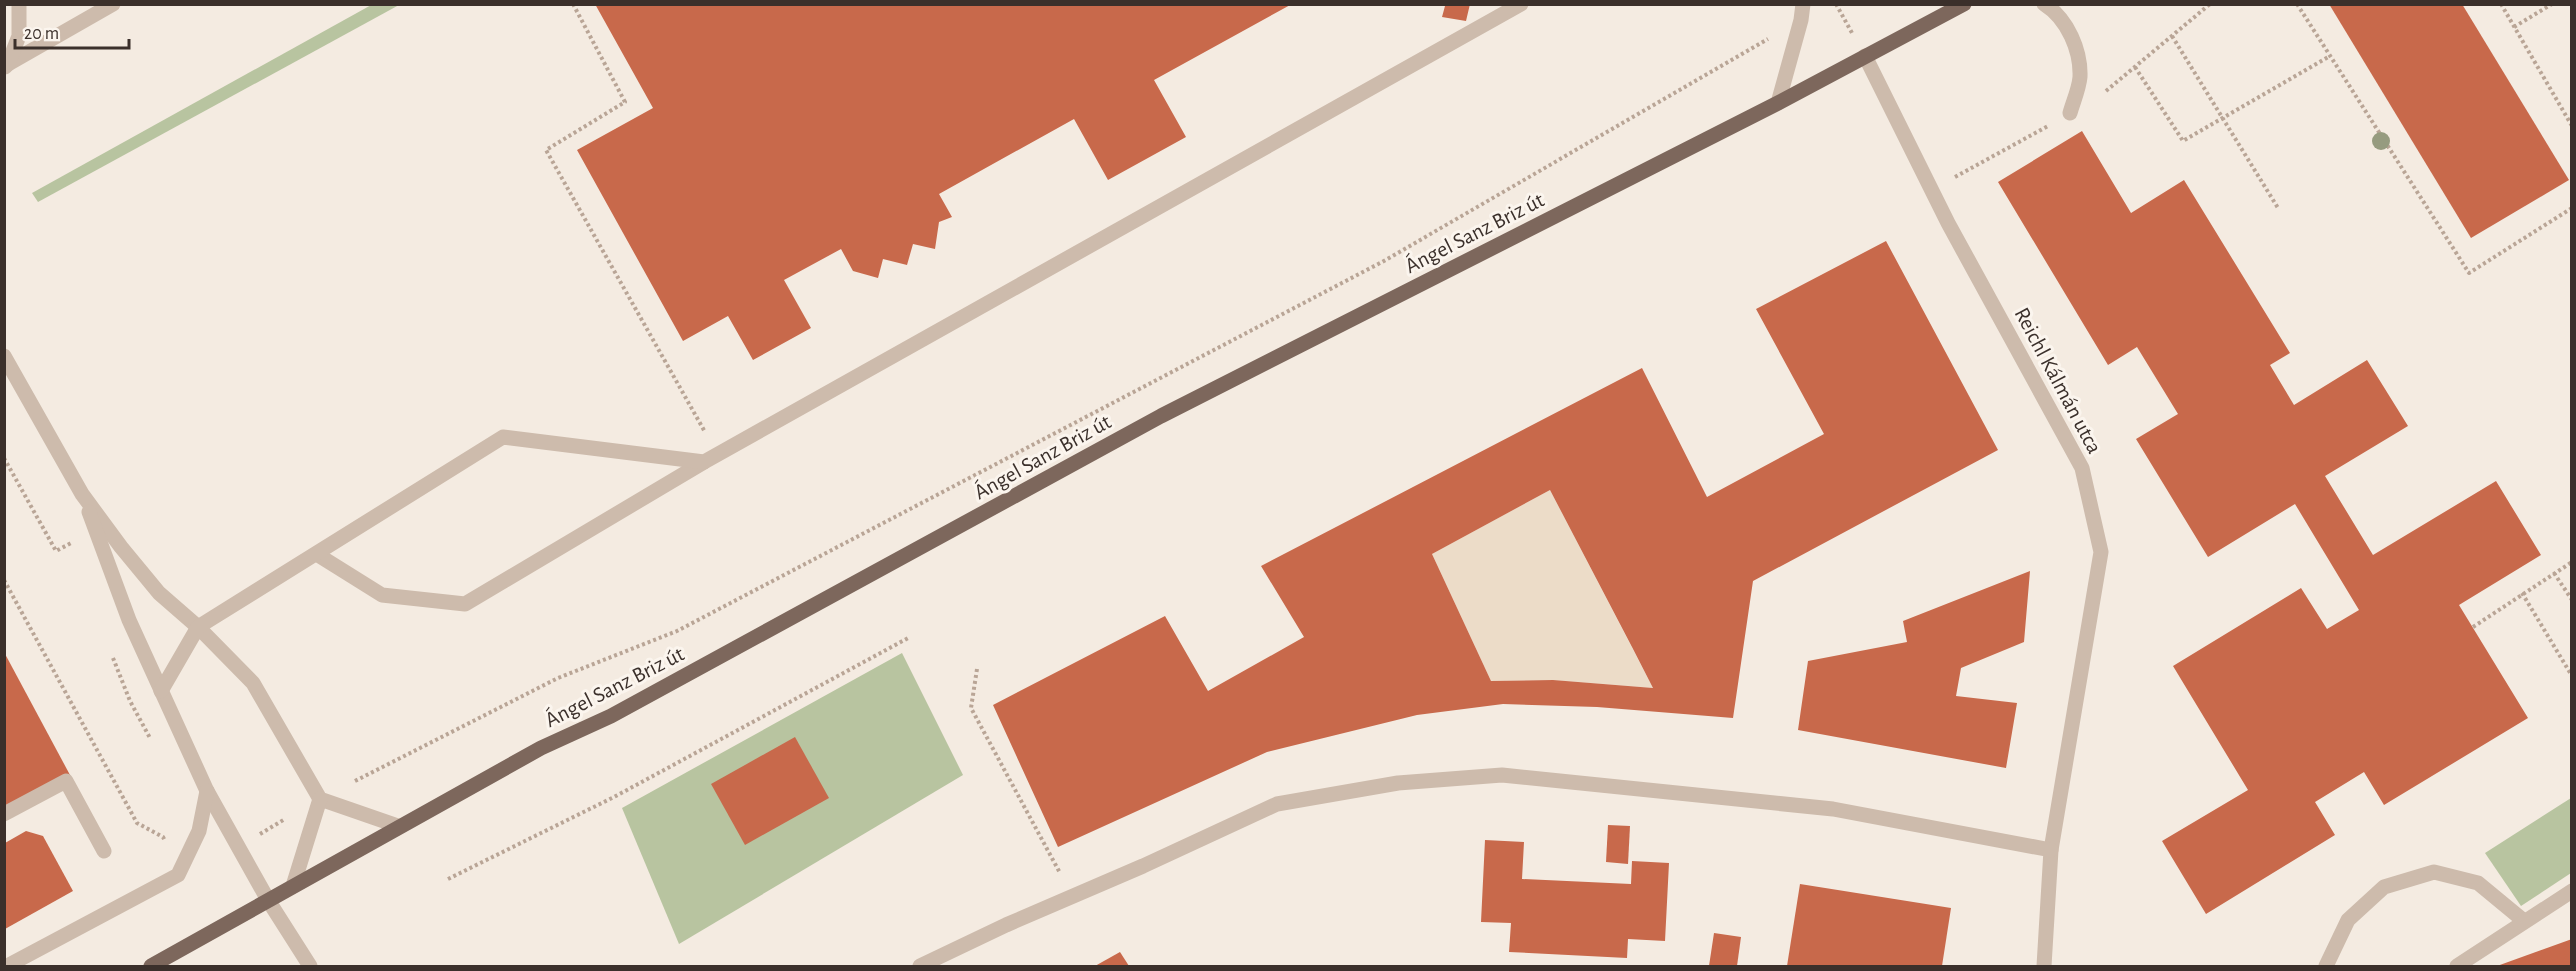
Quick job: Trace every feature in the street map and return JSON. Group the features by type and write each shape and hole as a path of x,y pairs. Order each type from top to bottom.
{"main road":[{"name":"Ángel Sanz Briz út","path":"151,966 541,748 611,716 1161,416 1778,103 1964,4"}],"street":[{"path":"6,65 19,36 19,4"},
{"path":"6,65 113,4"},
{"path":"318,555 382,595 465,604 718,454 1521,4"},
{"path":"2044,4 2065,26 2079,55 2080,79 2070,113"},
{"path":"1778,103 1802,12"},
{"name":"Reichl Kálmán utca","path":"1865,56 1931,192 2082,468 2101,552 2051,850 2044,966"},
{"path":"4,356 82,494 121,548 159,593 198,627 253,683 320,799 398,826"},
{"path":"160,691 198,627 318,555 503,437 704,462"},
{"path":"82,494 129,620 207,791 268,900 310,966"},
{"path":"920,966 1276,804 1398,783 1502,775 1833,809 2051,850"},
{"path":"4,814 66,781 104,851"},
{"path":"7,966 178,875 199,831 207,791"},
{"path":"293,886 320,799"},
{"path":"2326,966 2348,920 2384,887 2434,872 2478,883 2524,921"},
{"path":"2457,966 2571,891"}],"path":[{"path":"573,4 625,102 546,150 718,454"},
{"path":"2296,4 2469,273 2571,208"},
{"path":"2501,4 2571,126"},
{"path":"2514,27 2552,4"},
{"path":"238,847 320,799 558,678 677,631 1371,267 1802,12"},
{"path":"2172,36 2278,208"},
{"path":"2136,67 2183,141 2330,56"},
{"path":"4,458 56,551 78,540"},
{"path":"4,470 10,467"},
{"path":"2473,627 2571,562"},
{"path":"2554,573 2571,600"},
{"path":"4,580 137,823 163,837 178,875"},
{"path":"2522,593 2571,676"},
{"path":"448,879 614,797 910,637"},
{"path":"112,656 130,701 152,743"},
{"path":"977,669 970,708 1072,896"},
{"path":"163,837 167,829"}],"green space":[{"path":"373,4 399,5 38,202 32,193"},
{"path":"902,653 963,775 679,944 622,808"},
{"path":"2571,798 2571,873 2521,906 2485,853"}],"shaded area":[{"path":"1550,490 1653,688 1553,680 1491,681 1432,554"}],"building":[{"path":"595,4 1292,4 1154,80 1186,137 1108,180 1074,119 939,194 952,217 939,222 935,249 913,244 907,265 883,259 878,278 853,271 841,249 784,280 811,328 753,360 728,316 683,341 577,150 653,108"},
{"path":"1441,4 1470,4 1466,21 1442,17 1445,6"},
{"path":"2329,4 2462,4 2569,180 2471,238"},
{"path":"2082,131 2131,213 2184,180 2290,353 2270,365 2294,405 2367,360 2408,426 2325,476 2373,555 2496,481 2541,555 2459,605 2528,718 2384,805 2364,772 2315,802 2335,835 2206,914 2162,841 2248,790 2173,666 2301,588 2327,629 2359,610 2295,504 2208,557 2136,439 2178,414 2137,347 2108,365 1998,182"},
{"path":"1886,241 1998,450 1753,581 1733,718 1597,707 1503,704 1417,715 1267,752 1058,847 993,705 1165,616 1208,691 1304,637 1261,566 1642,368 1707,497 1824,434 1756,309","holes":["1550,490 1653,688 1553,680 1491,681 1432,554"]},
{"path":"2030,571 2024,642 1961,668 1956,696 2017,703 2006,768 1798,730 1808,661 1907,642 1903,621"},
{"path":"4,652 70,775 4,810"},
{"path":"795,737 829,798 745,845 711,784"},
{"path":"1608,825 1630,826 1628,864 1606,862"},
{"path":"26,831 43,836 73,891 5,929 5,843"},
{"path":"1485,840 1524,842 1522,879 1631,884 1632,861 1669,863 1665,941 1628,939 1627,958 1509,952 1511,923 1481,922"},
{"path":"1800,884 1951,908 1942,966 1787,966"},
{"path":"1714,933 1741,937 1737,966 1709,966"},
{"path":"2572,939 2572,966 2497,966"},
{"path":"1120,952 1129,966 1095,966"}]}
